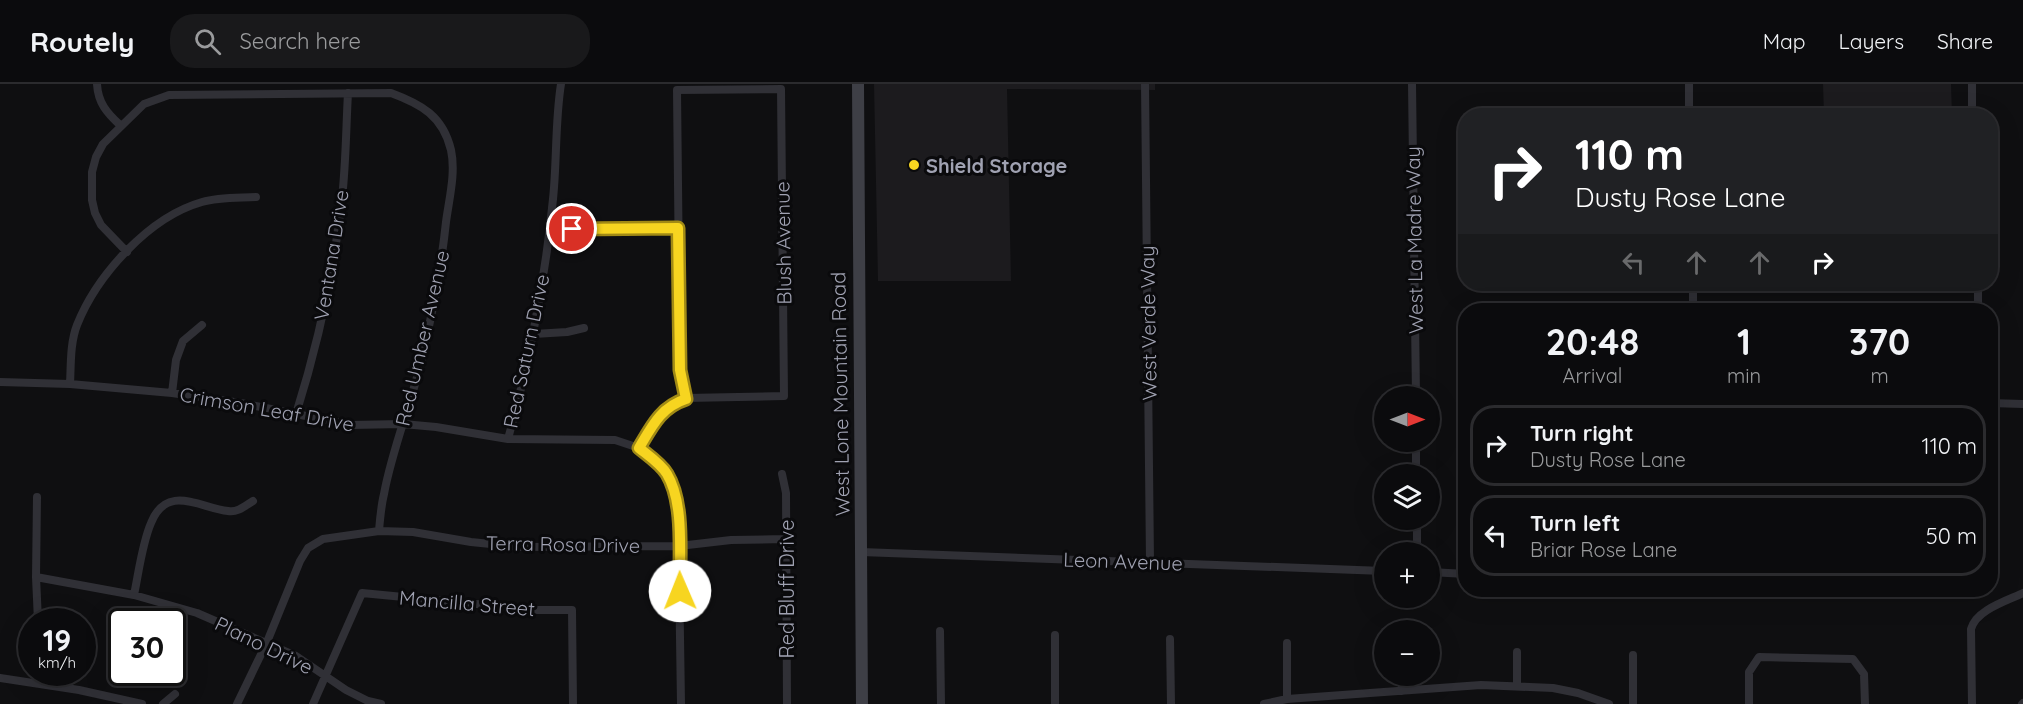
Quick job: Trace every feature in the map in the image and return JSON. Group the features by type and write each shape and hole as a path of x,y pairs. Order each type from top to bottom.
{"main road":[{"name":"West Lone Mountain Road","path":"858,84 862,704"}],"street":[{"path":"97,84 99,99 105,111 120,125"},
{"name":"Red Saturn Drive","path":"508,438 534,334 550,229 557,161 561,84"},
{"name":"West Verde Way","path":"1145,84 1150,562"},
{"name":"West La Madre Way","path":"1412,84 1416,386"},
{"path":"1689,84 1689,108"},
{"path":"1971,84 1972,108"},
{"name":"Blush Avenue","path":"678,228 677,90 781,89 784,396 686,399"},
{"path":"127,252 101,225 95,213 92,200 92,172 103,144 144,104 169,94 348,93"},
{"name":"Red Umber Avenue","path":"348,93 391,93 416,102 431,113 441,126 451,149 452,171 434,301 421,363 384,494 379,531"},
{"name":"Ventana Drive","path":"296,414 310,370 329,285 342,198 348,93"},
{"path":"70,384 73,343 77,326 99,283 127,252 163,220 200,203 216,199 256,197"},
{"path":"550,229 678,228 680,370 686,399 675,402 658,416 639,448 663,468 678,504 681,704"},
{"path":"172,393 176,360 183,341 202,325"},
{"path":"534,334 567,332 584,328"},
{"name":"Crimson Leaf Drive","path":"0,382 70,384 172,393 351,425 403,424 508,438 615,440 639,448"},
{"path":"1998,404 2023,404"},
{"name":"Red Bluff Drive","path":"782,474 786,492 787,704"},
{"path":"37,496 37,608"},
{"path":"134,595 150,524 165,504 177,500 189,501 229,512 237,511 253,501"},
{"name":"Terra Rosa Drive","path":"267,642 300,561 308,548 323,539 379,531 412,532 471,542 521,547 679,546 731,540 786,539"},
{"name":"Leon Avenue","path":"861,552 1374,571"},
{"path":"1440,573 1458,574"},
{"name":"Plano Drive","path":"36,577 134,595 197,613 296,656 346,690 368,701 381,704"},
{"name":"Mancilla Street","path":"325,676 362,593 538,610 572,610 573,704"},
{"path":"1972,704 1971,629 1973,623 1981,614 2023,593"},
{"path":"940,631 941,704"},
{"path":"1055,635 1055,704"},
{"path":"1170,639 1171,704"},
{"path":"237,704 267,642"},
{"path":"1287,643 1287,699"},
{"path":"1517,652 1517,685"},
{"path":"1633,655 1633,704"},
{"path":"1749,704 1749,672 1760,657 1853,659 1864,674 1865,704"},
{"path":"313,704 325,676"},
{"path":"0,678 18,680"},
{"path":"1263,704 1287,699 1481,684 1553,688 1578,693 1609,704"},
{"path":"51,686 142,704"},
{"path":"1402,686 1402,691"},
{"path":"163,704 175,694"}],"shaded area":[{"path":"874,84 1155,84 1155,90 1007,89 1011,281 878,281"},
{"path":"1823,84 1951,84 1952,108 1824,108"}],"place":[{"name":"Shield Storage","path":"914,165"}],"route":[{"path":"572,229 678,228 680,370 686,399 675,402 658,416 639,448 663,468 678,504 680,591"}]}
